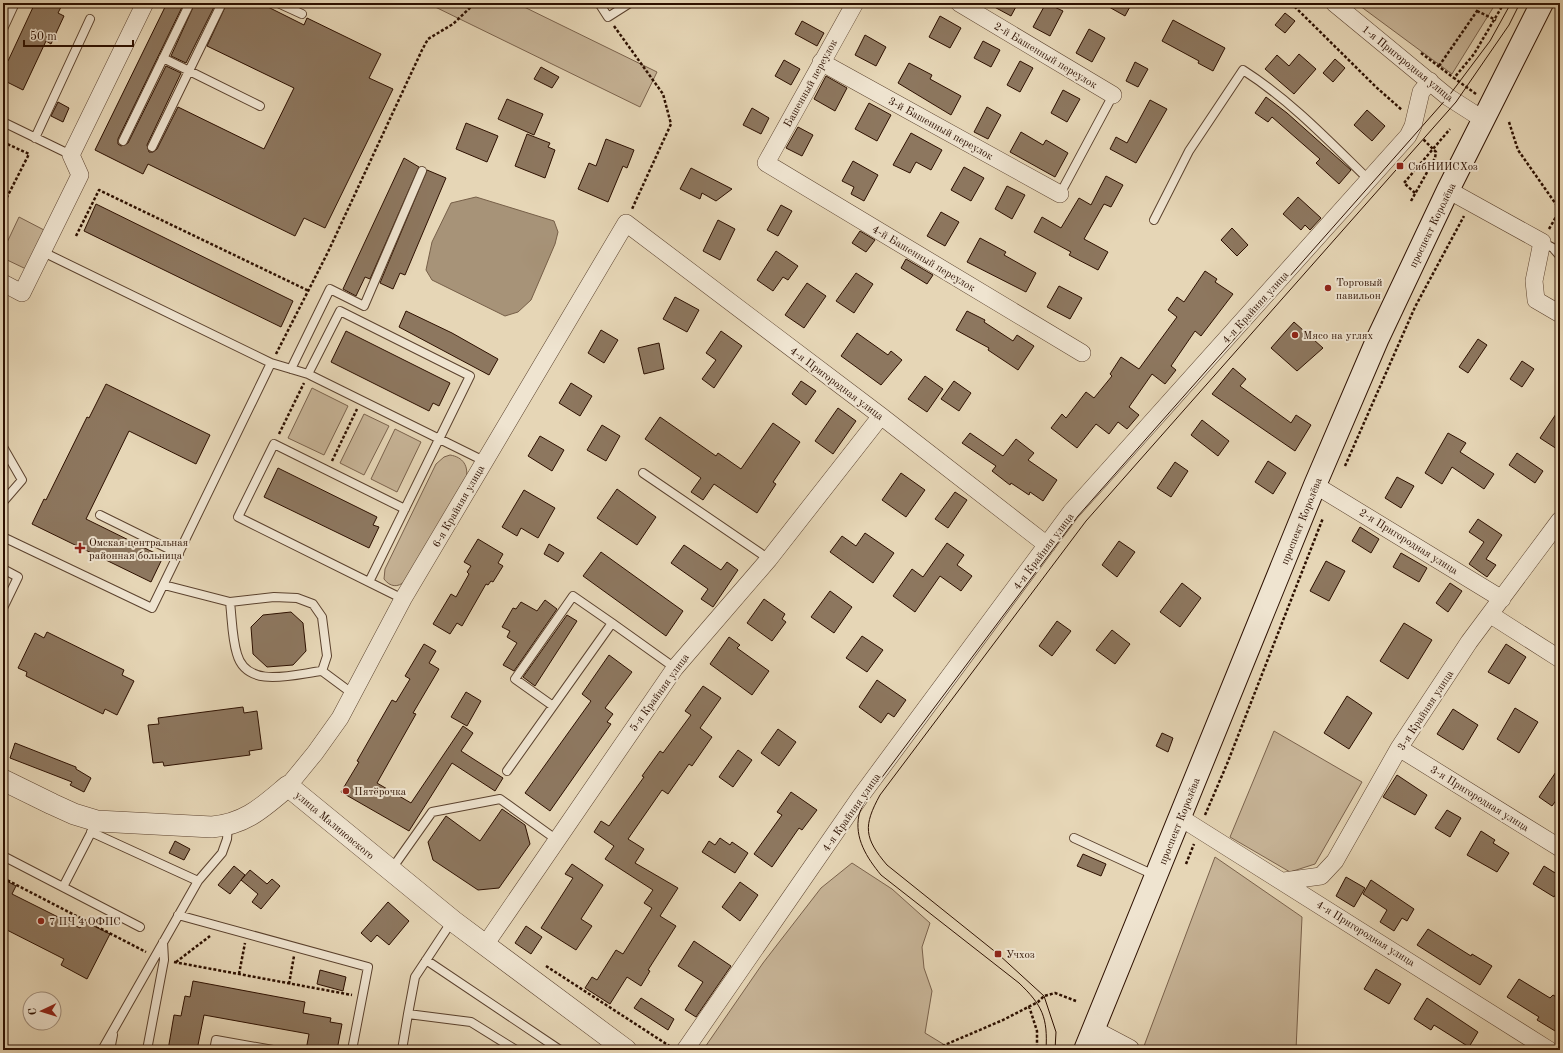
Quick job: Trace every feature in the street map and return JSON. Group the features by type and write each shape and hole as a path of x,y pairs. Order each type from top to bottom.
{"main road":[{"name":"проспект Королёва","path":"1089,1040 1157,876 1190,823 1324,489 1378,338 1448,190 1542,3"}],"street":[{"path":"3,283 22,293 43,252 80,175 71,155 145,3"},
{"name":"Башенный переулок","path":"766,163 855,3"},
{"name":"2-й Башенный переулок","path":"959,3 1113,95"},
{"name":"1-я Пригородная улица","path":"1334,3 1448,97 1484,120"},
{"name":"3-й Башенный переулок","path":"821,62 1060,194"},
{"name":"4-я Крайняя улица","path":"685,1050 860,797 1071,512 1408,136 1414,124 1421,92 1430,81"},
{"name":"4-й Башенный переулок","path":"766,163 1082,353"},
{"path":"1448,190 1471,205 1542,242 1534,281 1536,300 1560,314"},
{"name":"4-я Пригородная улица","path":"626,223 881,416 1047,545"},
{"name":"6-я Крайняя улица","path":"288,786 315,753 340,718 403,599 626,223"},
{"name":"5-я Крайняя улица","path":"485,945 675,668 769,559 881,416"},
{"name":"2-я Пригородная улица","path":"1324,489 1502,599"},
{"name":"3-я Крайняя улица","path":"1284,881 1321,876 1335,861 1399,748 1469,642 1560,520"},
{"path":"1491,614 1560,659"},
{"name":"3-я Пригородная улица","path":"1399,748 1560,848"},
{"name":"улица Малиновского","path":"3,780 74,814 94,826 228,826 245,820 288,786 390,871 485,945 626,1050"},
{"name":"4-я Пригородная улица","path":"1190,823 1284,881 1549,1050"},
{"path":"1089,1040 1129,1050"}],"lane":[{"path":"3,29 15,3"},
{"path":"123,141 190,3"},
{"path":"152,147 222,3"},
{"path":"278,3 302,14"},
{"path":"599,3 608,17 630,3"},
{"path":"36,138 90,19"},
{"path":"163,58 260,106"},
{"path":"1154,220 1189,151 1243,70 1278,94 1306,118 1369,180"},
{"path":"1060,194 1113,95"},
{"path":"3,122 71,155"},
{"path":"291,369 330,289 364,306 422,171"},
{"path":"1542,242 1553,248 1560,256"},
{"path":"43,252 271,363 308,374 484,461"},
{"path":"308,374 340,311 470,376 369,582"},
{"path":"3,537 152,608 271,363"},
{"path":"403,599 238,518 274,444 405,509"},
{"path":"3,447 22,480 3,502"},
{"path":"643,473 769,559"},
{"path":"100,515 179,554"},
{"path":"3,569 18,577 3,608"},
{"path":"164,585 230,602 274,597 297,598 313,604 322,617 327,656 322,670"},
{"path":"552,706 515,679 573,596 675,668"},
{"path":"230,602 237,654 243,668 255,675 268,677 322,670 353,694"},
{"path":"507,771 612,623"},
{"path":"390,871 432,812 500,799 556,840"},
{"path":"63,887 94,826 198,881"},
{"path":"102,1050 198,881 222,853 227,839 228,826"},
{"path":"1074,838 1157,876"},
{"path":"3,856 140,927"},
{"path":"178,915 368,967 352,1050"},
{"path":"402,1050 414,977 453,920"},
{"path":"147,1050 164,960 163,941"},
{"path":"426,960 560,1050"},
{"path":"408,1014 471,1022 516,1050"},
{"path":"110,1050 115,1027"},
{"path":"214,1050 216,1040 273,1050"}],"path":[{"path":"271,363 309,291 422,50 428,40 453,24 475,3"},
{"path":"1291,3 1376,88 1406,113 1425,144 1436,152 1435,158 1411,202"},
{"path":"1430,81 1477,11 1480,3"},
{"path":"1476,94 1454,78 1474,54 1496,20 1504,3"},
{"path":"1477,11 1496,20"},
{"path":"608,17 663,94 671,124 626,223"},
{"path":"1510,122 1513,138 1521,154 1560,210 1542,242"},
{"path":"1416,193 1404,183 1450,129"},
{"path":"3,142 29,154 3,205"},
{"path":"76,236 99,190 309,291"},
{"path":"1186,864 1190,823 1227,764 1324,489 1415,307 1471,205"},
{"path":"274,444 308,374"},
{"path":"328,470 362,400"},
{"path":"3,878 155,956"},
{"path":"176,963 221,927"},
{"path":"239,974 247,934"},
{"path":"289,984 295,947"},
{"path":"164,960 362,997"},
{"path":"539,962 677,1050"},
{"path":"933,1050 1003,1020 1038,1002 1044,996 1055,993 1076,1001"},
{"path":"1029,1006 1038,1031 1037,1050"}],"shaded area":[{"path":"427,3 516,3 657,72 640,107"},
{"path":"1356,3 1496,3 1452,74"},
{"path":"476,197 554,221 558,232 555,244 531,300 518,312 505,316 432,280 426,270 432,242 451,203"},
{"path":"19,217 44,230 26,269 3,258 3,251"},
{"path":"312,388 348,406 324,455 288,438"},
{"path":"364,414 389,426 364,475 340,463"},
{"path":"395,429 421,442 397,492 371,479"},
{"path":"450,455 462,460 466,466 466,479 405,581 397,586 391,585 384,579 385,569 436,464 444,457"},
{"path":"1274,731 1362,782 1315,864 1290,872 1230,837"},
{"path":"1215,857 1302,917 1296,1050 1150,1050 1144,1046"},
{"path":"852,863 892,889 930,923 922,947 924,968 932,991 925,1033 948,1047 985,1050 703,1050 763,963 821,888"}],"building":[{"path":"35,3 63,3 58,13 64,16 51,44 46,41 23,90 3,80 3,59 8,61"},
{"path":"167,3 184,3 118,139 118,144 121,146 128,143 166,66 181,73 147,145 149,152 153,152 157,149 178,107 264,149 294,88 207,46 227,3 260,3 304,25 307,18 381,54 369,78 393,89 325,228 304,218 295,236 148,164 143,174 95,150"},
{"path":"195,3 216,3 186,63 171,56"},
{"path":"987,3 1018,3 1011,16"},
{"path":"1046,3 1063,11 1050,36 1033,27"},
{"path":"1102,3 1132,3 1125,16"},
{"path":"1285,13 1295,21 1285,33 1275,25"},
{"path":"940,16 961,28 950,48 929,37"},
{"path":"1173,20 1225,48 1213,71 1198,63 1199,61 1162,41"},
{"path":"802,21 824,33 817,46 795,34"},
{"path":"1089,29 1105,38 1092,62 1076,53"},
{"path":"865,35 886,47 876,66 855,55"},
{"path":"983,41 1000,50 991,67 974,58"},
{"path":"1299,54 1316,69 1294,94 1265,69 1277,55 1289,66"},
{"path":"1335,59 1345,68 1333,82 1323,73"},
{"path":"784,60 800,69 791,85 775,76"},
{"path":"1020,61 1033,68 1020,92 1007,85"},
{"path":"1135,62 1148,69 1138,87 1126,81"},
{"path":"909,63 932,75 930,79 961,96 951,115 898,83"},
{"path":"541,67 559,77 552,88 534,79"},
{"path":"826,76 847,88 835,111 814,99"},
{"path":"1063,90 1080,99 1067,122 1051,113"},
{"path":"1266,97 1287,113 1351,170 1339,184 1316,163 1320,159 1272,117 1268,122 1255,113"},
{"path":"507,99 543,114 534,135 498,119"},
{"path":"1150,100 1167,109 1136,163 1110,149 1116,137 1127,143"},
{"path":"58,102 69,108 63,122 51,116"},
{"path":"869,103 891,115 877,141 855,129"},
{"path":"987,107 1001,115 988,139 974,132"},
{"path":"752,108 769,118 761,134 743,125"},
{"path":"1367,110 1385,126 1372,141 1354,125"},
{"path":"466,123 498,136 487,162 456,149"},
{"path":"798,127 813,135 802,156 786,148"},
{"path":"1021,132 1043,145 1046,140 1068,153 1055,177 1010,152"},
{"path":"911,133 942,150 931,170 916,162 910,173 893,165"},
{"path":"527,134 550,143 548,147 555,150 545,178 515,166"},
{"path":"606,139 634,150 627,168 623,166 608,202 578,189 589,163 596,166"},
{"path":"404,158 419,167 370,279 365,277 356,296 343,289"},
{"path":"853,161 878,175 864,201 851,194 854,187 842,181"},
{"path":"964,167 984,178 971,201 951,190"},
{"path":"691,168 732,189 716,201 702,193 700,199 680,189"},
{"path":"427,170 446,178 405,275 400,273 393,289 380,283"},
{"path":"1106,176 1123,185 1111,207 1104,204 1084,239 1108,252 1098,270 1069,255 1071,252 1034,232 1042,217 1061,228 1079,198 1091,205"},
{"path":"1007,186 1025,195 1012,219 995,209"},
{"path":"1298,197 1321,218 1310,230 1305,225 1301,230 1283,214"},
{"path":"96,204 293,301 281,327 84,231"},
{"path":"781,205 792,211 778,236 767,230"},
{"path":"941,212 959,222 945,246 927,236"},
{"path":"718,220 735,229 720,260 703,251"},
{"path":"1232,228 1248,245 1237,256 1221,240"},
{"path":"860,231 875,240 866,252 852,243"},
{"path":"980,238 1006,252 1004,255 1036,273 1026,292 967,262"},
{"path":"776,251 798,266 788,280 783,277 773,291 757,280"},
{"path":"906,259 933,275 927,284 901,268"},
{"path":"1205,271 1217,279 1215,282 1233,294 1201,336 1195,331 1171,366 1176,370 1165,384 1152,374 1129,407 1139,415 1127,429 1118,422 1109,434 1096,424 1077,448 1051,428 1062,414 1066,418 1086,392 1094,398 1112,376 1110,374 1121,357 1139,369 1177,317 1168,310 1177,297 1184,302"},
{"path":"856,273 873,284 854,313 836,301"},
{"path":"807,283 826,296 804,328 785,315"},
{"path":"1059,286 1082,298 1070,319 1047,307"},
{"path":"675,297 699,310 687,332 663,319"},
{"path":"406,311 452,333 498,359 489,375 399,327"},
{"path":"967,311 985,320 984,322 1013,341 1017,335 1034,346 1018,370 988,350 989,348 956,330"},
{"name":"Мясо на углях","path":"1294,322 1323,348 1297,371 1271,348"},
{"path":"601,330 618,340 604,363 588,353"},
{"path":"346,331 450,383 439,406 433,403 429,411 331,362"},
{"path":"721,331 742,346 714,388 702,379 716,360 706,353"},
{"path":"857,333 888,355 891,351 902,360 881,385 841,356"},
{"path":"1478,339 1487,345 1468,373 1459,367"},
{"path":"659,343 664,369 644,374 638,348"},
{"path":"1522,361 1534,369 1522,387 1510,379"},
{"path":"1233,368 1246,379 1240,386 1291,423 1296,415 1311,425 1295,451 1212,394"},
{"path":"925,376 943,389 927,412 908,399"},
{"path":"801,381 816,391 806,405 792,394"},
{"path":"954,381 971,393 959,411 941,399"},
{"path":"571,383 592,396 580,416 559,403"},
{"path":"106,384 210,435 196,464 129,431 86,519 163,557 151,582 32,524 44,499 46,500 87,417 89,418"},
{"path":"838,408 856,421 833,454 815,441"},
{"path":"1560,408 1560,451 1540,438"},
{"path":"660,417 716,456 718,453 741,469 773,423 800,442 773,482 776,484 757,513 714,484 703,500 691,492 701,478 645,439"},
{"path":"1202,420 1229,441 1218,456 1191,435"},
{"path":"602,425 620,436 606,461 587,450"},
{"path":"970,433 1003,456 1016,439 1034,453 1028,460 1057,480 1043,501 1030,492 1029,495 1011,483 1010,485 992,471 996,466 962,443"},
{"path":"1448,433 1466,443 1460,452 1494,474 1484,489 1452,467 1442,484 1425,473"},
{"path":"540,436 564,450 552,471 528,456"},
{"path":"1517,453 1543,471 1535,483 1509,465"},
{"path":"1268,461 1286,473 1273,494 1255,482"},
{"path":"1175,462 1188,471 1171,497 1157,488"},
{"path":"278,468 377,517 373,525 379,527 369,548 264,497"},
{"path":"901,473 925,490 906,517 882,500"},
{"path":"1397,477 1414,486 1401,508 1385,498"},
{"path":"617,489 656,517 637,545 597,518"},
{"path":"524,490 555,508 538,538 521,528 517,536 502,527"},
{"path":"955,492 967,500 948,528 935,519"},
{"path":"1478,519 1502,535 1486,559 1496,565 1487,577 1469,564 1484,542 1469,532"},
{"path":"1360,527 1379,539 1371,553 1352,541"},
{"path":"865,533 894,553 873,583 830,552 842,536 856,546"},
{"path":"478,539 503,554 498,563 503,566 493,582 491,581 488,585 486,584 462,626 457,623 450,634 433,624 451,594 456,597 469,574 467,572 471,566 464,562"},
{"path":"1119,541 1135,552 1117,577 1102,565"},
{"path":"947,543 964,555 957,565 972,576 961,591 940,576 915,612 893,596 912,569 923,577"},
{"path":"549,544 564,553 558,562 544,554"},
{"path":"684,545 721,570 727,562 738,570 713,607 701,599 708,589 671,563"},
{"path":"601,552 683,611 666,636 583,576"},
{"path":"1401,553 1427,568 1419,582 1393,567"},
{"path":"1326,561 1345,571 1329,601 1310,591"},
{"path":"1182,583 1201,598 1180,627 1160,612"},
{"path":"1450,583 1462,591 1448,612 1436,603"},
{"path":"830,591 852,607 834,633 811,617"},
{"path":"764,599 785,614 782,619 786,622 772,641 747,623"},
{"path":"545,600 557,609 514,671 503,665 517,643 507,637 510,631 502,627 513,608 516,609 521,602 537,611"},
{"path":"291,612 303,623 306,651 293,665 267,667 253,654 251,627 263,615"},
{"path":"567,615 577,621 535,686 523,677"},
{"path":"1057,621 1071,631 1052,656 1039,646"},
{"path":"1404,623 1432,640 1408,679 1380,661"},
{"path":"1112,630 1130,644 1115,664 1096,650"},
{"path":"47,632 124,670 122,675 134,681 117,715 105,709 103,714 26,676 27,672 18,668 35,633 44,638"},
{"path":"862,636 883,650 867,672 846,658"},
{"path":"729,637 740,645 737,648 769,671 752,695 710,664"},
{"path":"424,644 436,651 429,663 439,669 413,713 416,714 377,783 411,803 463,726 473,733 461,751 503,778 495,791 452,763 409,831 341,792 392,700 396,702 410,679 405,676"},
{"path":"1506,644 1526,657 1509,684 1488,672"},
{"path":"609,655 632,672 605,708 613,714 607,722 611,724 550,811 525,793 591,701 582,694"},
{"path":"877,680 906,700 894,717 888,713 881,723 859,707"},
{"path":"703,686 721,698 700,728 712,737 692,766 689,764 668,794 662,790 628,839 644,849 635,863 678,888 660,916 676,926 648,970 650,971 641,986 627,977 610,1004 585,988 592,977 597,980 616,950 623,954 652,908 644,903 653,890 605,859 614,846 594,832 601,821 609,826 644,777 642,776 660,751 663,753 691,715 685,711"},
{"path":"466,692 481,701 467,726 451,717"},
{"path":"1347,696 1372,713 1349,749 1324,733"},
{"path":"243,707 244,713 257,711 262,749 249,751 250,755 164,766 163,762 153,763 148,725 159,724 158,718"},
{"path":"1515,708 1538,722 1519,753 1497,739"},
{"path":"1453,709 1478,725 1463,750 1437,734"},
{"path":"778,729 796,742 779,766 761,753"},
{"path":"1162,733 1173,738 1168,752 1156,746"},
{"path":"15,743 76,767 76,769 91,778 84,792 70,785 72,782 10,758"},
{"path":"738,750 752,760 733,787 719,777"},
{"path":"1560,766 1560,795 1552,806 1539,797"},
{"path":"1397,775 1427,795 1415,815 1383,797"},
{"path":"791,792 817,810 802,830 799,828 772,867 754,854 782,815 777,812"},
{"path":"502,809 525,825 530,844 499,888 478,890 433,860 428,842 446,816 480,841"},
{"path":"1447,810 1461,818 1450,837 1435,828"},
{"path":"1481,831 1495,840 1493,843 1509,853 1497,872 1467,855"},
{"path":"720,838 730,845 732,842 748,853 735,873 702,852 709,841 715,845"},
{"path":"175,841 190,849 184,860 169,853"},
{"path":"1083,854 1106,864 1101,876 1077,866"},
{"path":"572,864 603,885 581,919 592,926 576,950 541,928 573,878 565,874"},
{"path":"234,866 245,875 230,894 218,885"},
{"path":"1544,866 1560,876 1560,888 1554,897 1533,884"},
{"path":"250,870 267,884 272,879 280,886 261,909 252,902 258,894 241,880"},
{"path":"1346,877 1365,888 1354,907 1336,896"},
{"path":"3,879 16,886 12,894 80,928 84,921 110,934 87,979 61,965 64,959 3,928"},
{"path":"1371,880 1414,909 1407,921 1402,918 1394,931 1380,922 1387,910 1363,894"},
{"path":"740,882 758,895 740,921 722,907"},
{"path":"388,902 409,921 389,945 377,935 371,942 361,933"},
{"path":"526,926 542,937 531,954 515,943"},
{"path":"1428,929 1471,956 1472,954 1492,966 1480,985 1417,945"},
{"path":"694,941 731,966 696,1017 685,1010 703,982 678,966"},
{"path":"1376,969 1401,984 1389,1004 1364,989"},
{"path":"320,970 346,977 343,991 317,984"},
{"path":"1519,979 1550,998 1553,995 1560,999 1560,1034 1537,1020 1539,1017 1507,997"},
{"path":"193,981 305,1002 303,1013 331,1018 330,1022 342,1024 337,1050 306,1050 309,1034 204,1015 197,1050 168,1050 174,1015 181,1016 185,996 190,997"},
{"path":"641,998 674,1019 668,1030 634,1008"},
{"path":"1427,998 1478,1032 1469,1047 1434,1025 1431,1030 1414,1019"}],"tram line":[{"path":"1046,1050 1046,1029 1042,1012 1027,991 1019,983 881,875 867,855 860,840 858,823 861,809 871,792 1078,516 1448,97 1490,41 1511,3"},
{"path":"1055,1050 1056,1032 1044,996 998,954 887,865 879,856 868,832 874,806 880,795 1086,521 1456,102 1509,25 1520,3"}],"place":[{"name":"СибНИИСХоз","path":"1400,166"},
{"name":"Торговый павильон","path":"1328,288"},
{"name":"Мясо на углях","path":"1295,335"},
{"name":"Омская центральная районная больница","path":"80,548"},
{"name":"Пятёрочка","path":"346,791"},
{"name":"7 ПЧ 4 ОФПС","path":"41,921"},
{"name":"Учхоз","path":"998,954"}]}
